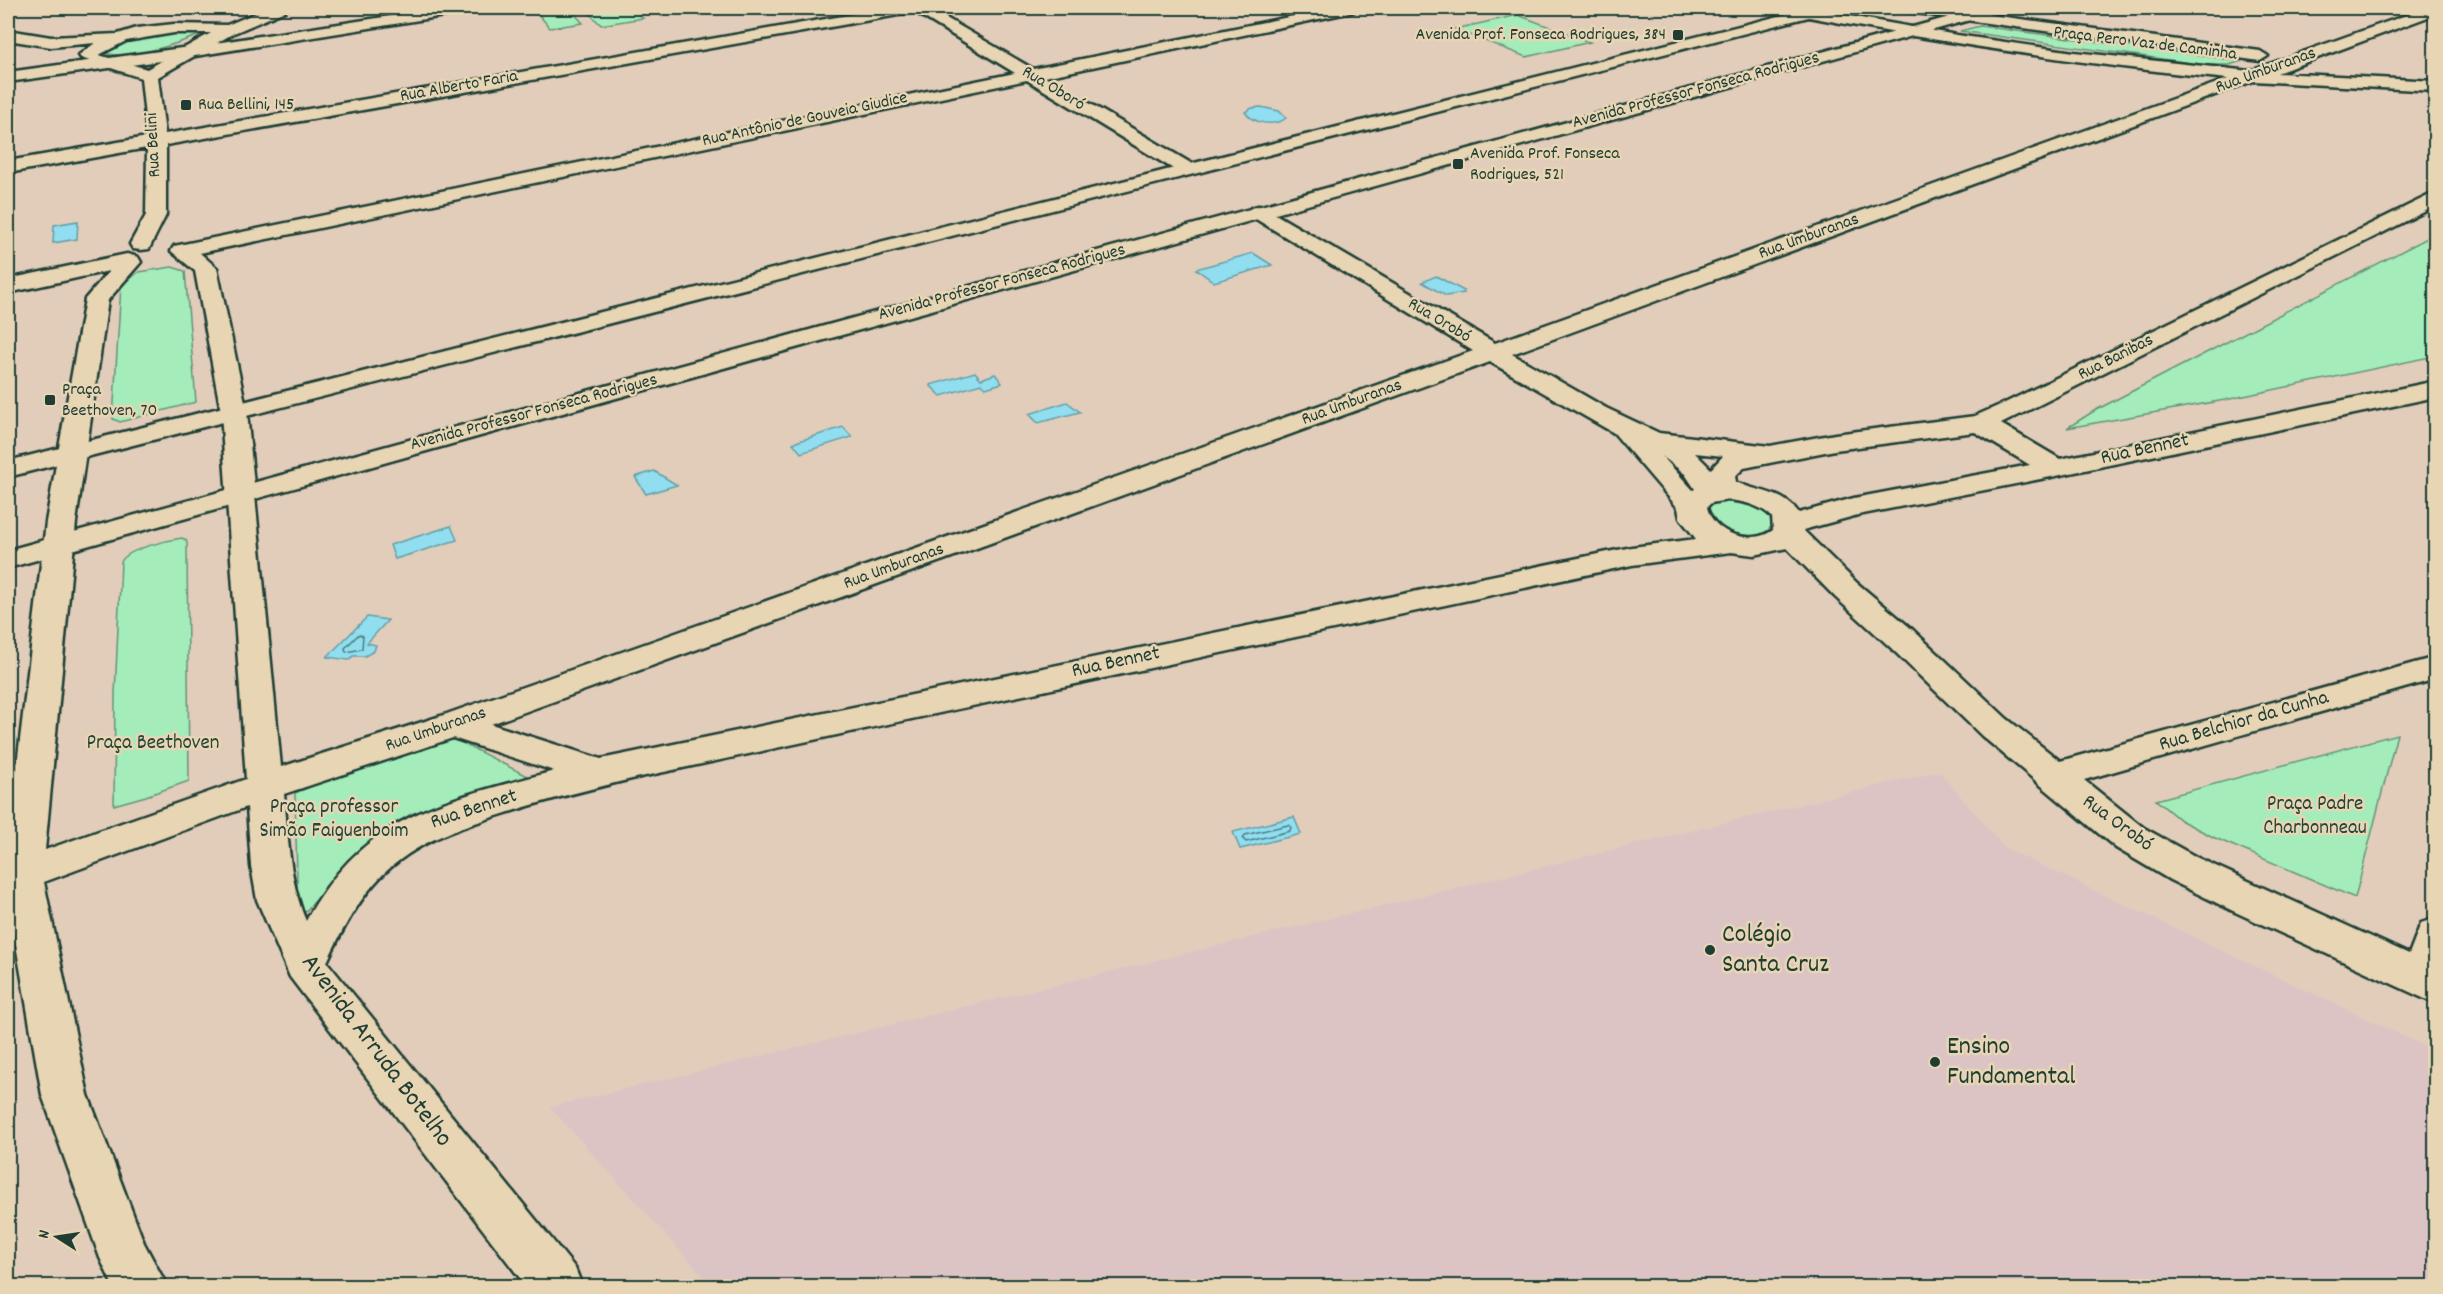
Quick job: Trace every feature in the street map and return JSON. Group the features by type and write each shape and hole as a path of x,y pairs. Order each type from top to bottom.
{"main road":[{"path":"8,35 51,42 106,63 149,75 230,30 279,8"},
{"path":"8,77 189,52 469,8"},
{"name":"Rua Alberto Faria","path":"8,167 912,8"},
{"name":"Rua Oboró","path":"919,8 1187,169"},
{"name":"Rua Antônio de Gouveia Giudice","path":"8,286 156,252 1352,8"},
{"name":"Praça Pero Vaz de Caminha","path":"1784,8 1817,10 1912,32 2066,55 2254,76 2388,80"},
{"name":"Praça Pero Vaz de Caminha","path":"1909,8 2215,49 2293,61 2388,80"},
{"name":"Avenida Professor Fonseca Rodrigues","path":"8,559 1997,8"},
{"name":"Rua Umburanas","path":"265,786 453,725 1491,353 2436,9"},
{"path":"8,469 1817,10"},
{"path":"197,27 261,15"},
{"path":"87,55 159,22 230,30 246,37 281,38"},
{"path":"51,42 128,35"},
{"path":"2321,51 2330,60 2351,73"},
{"name":"Rua Belini","path":"149,75 157,140 156,252"},
{"path":"2388,80 2436,86"},
{"name":"Rua Banibas","path":"1707,503 1722,483 1722,475 1733,462 1835,442 1980,423 2016,408 2436,198"},
{"name":"Rua Orobó","path":"1258,212 1491,353 1622,427 1658,441 1691,464 1705,478 1707,503 1704,531 1742,545 1780,554 1804,564 1846,590"},
{"path":"15,875 265,786 234,412 206,268 156,252 97,299 62,516 15,875 65,1095 125,1258 141,1287"},
{"name":"Rua Bennet","path":"305,965 348,886 380,853 420,828 512,797 601,773 1632,556 1742,545 1768,545 1781,540 1788,528 1854,507 2056,468 2436,389"},
{"path":"1980,423 2056,468"},
{"name":"Rua Orobó","path":"1622,427 1707,503"},
{"name":"Rua Banibas","path":"1658,441 1777,454"},
{"name":"Rua Orobó","path":"1765,500 1785,516 1788,528 1846,590 1901,638 1994,727 2130,838 2184,869 2428,983"},
{"name":"Rua Bennet","path":"1632,556 1707,503 1765,500 1854,507"},
{"name":"Rua Belchior da Cunha","path":"2052,776 2436,668"},
{"name":"Rua Bennet","path":"453,725 601,773"},
{"name":"Avenida Arruda Botelho","path":"265,786 270,866 277,900 305,965 557,1287"},
{"path":"2428,983 2436,935"}],"shaded area":[{"name":"Colégio Santa Cruz","path":"1939,771 2005,848 2435,1051 2435,1286 712,1286 550,1107"}],"green space":[{"path":"569,8 583,23 550,28 534,9"},
{"path":"584,8 632,8 643,18 601,25"},
{"path":"1518,15 1590,42 1526,57 1455,29"},
{"path":"1980,26 2242,61 2229,65 2205,65 1960,31"},
{"path":"203,31 205,33 182,41 137,53 123,55 100,51 137,35"},
{"path":"2435,234 2435,356 2225,400 2067,428 2094,411"},
{"path":"172,267 185,271 196,402 120,422 113,419 121,285 139,272"},
{"path":"1719,499 1744,501 1760,507 1766,511 1772,526 1767,531 1754,536 1739,537 1725,533 1715,525 1705,509 1710,503"},
{"name":"Praça Beethoven","path":"182,538 187,543 189,781 114,805 115,694 121,562 124,557 139,549"},
{"name":"Praça professor Simão Faiguenboim","path":"443,733 531,778 411,814 362,848 298,920 295,793"},
{"name":"Praça Padre Charbonneau","path":"2397,734 2355,898 2215,838 2180,820 2156,800"}],"water":[{"path":"1261,107 1279,111 1286,118 1276,123 1264,123 1253,119 1245,112"},
{"path":"78,221 77,239 53,243 54,225"},
{"path":"1253,253 1272,265 1214,282 1196,269"},
{"path":"1436,276 1464,293 1446,296 1422,282"},
{"path":"975,372 981,379 995,374 1002,383 986,388 981,384 941,396 930,385"},
{"path":"1067,402 1080,412 1038,423 1029,414"},
{"path":"843,427 852,437 801,453 793,443"},
{"path":"654,471 677,485 646,494 635,477"},
{"path":"451,526 457,540 395,559 390,545"},
{"path":"367,617 388,620 367,643 376,645 374,651 365,656 353,656 349,660 327,657"},
{"path":"1294,817 1301,834 1240,849 1233,832"}],"place":[{"name":"Avenida Prof. Fonseca Rodrigues, 384","path":"1678,35"},
{"name":"Rua Bellini, 145","path":"186,105"},
{"name":"Avenida Prof. Fonseca Rodrigues, 521","path":"1458,164"},
{"name":"Praça Beethoven, 70","path":"50,400"},
{"name":"Colégio Santa Cruz","path":"1710,950"},
{"name":"Ensino Fundamental","path":"1935,1062"}]}
